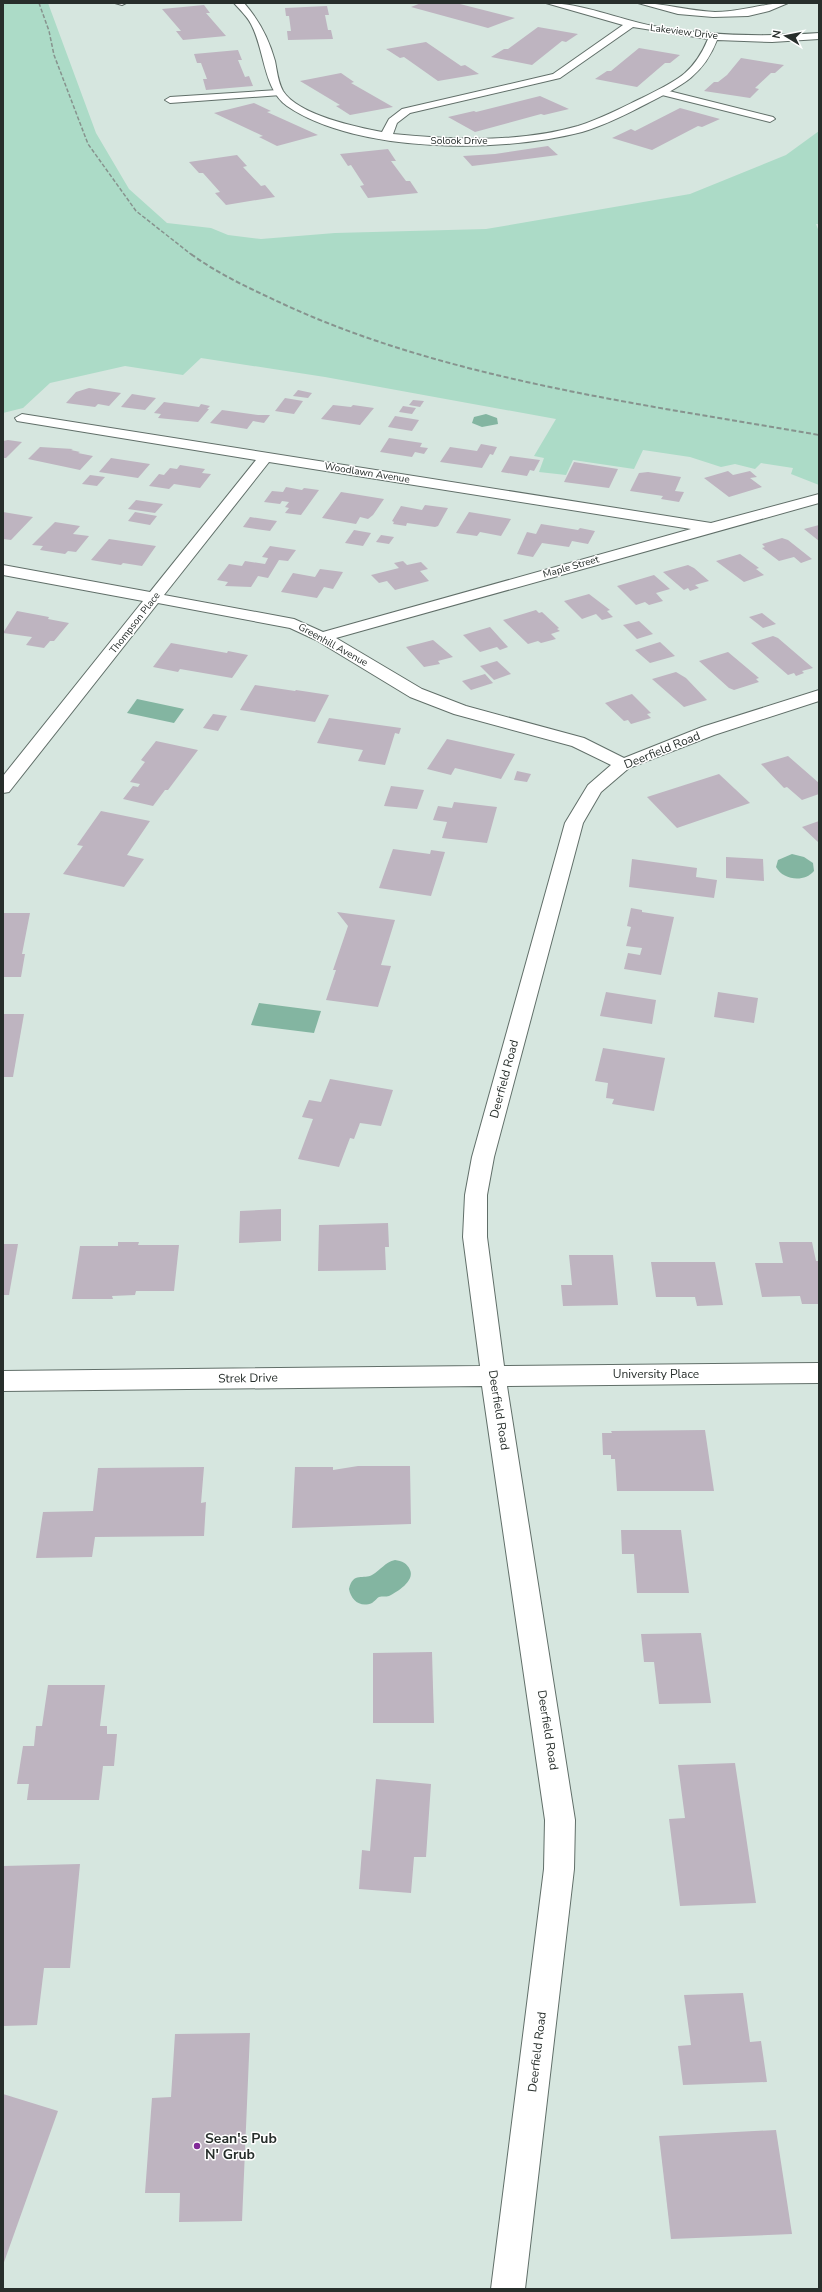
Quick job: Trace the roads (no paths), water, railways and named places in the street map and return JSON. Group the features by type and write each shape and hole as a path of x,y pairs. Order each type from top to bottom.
{"street":[{"path":"239,3 255,23 269,58 278,93"},
{"name":"Lakeview Drive","path":"551,3 631,24 677,32 714,36 769,38 819,36"},
{"path":"643,3 692,14 720,16 746,14 766,10 783,3"},
{"path":"386,136 387,129 394,119 406,111 556,76 631,24"},
{"name":"Solook Drive","path":"278,93 294,106 313,116 343,127 386,136 436,142 511,140 579,129 611,118 661,92 698,68 704,60 714,36"},
{"name":"Woodlawn Avenue","path":"22,418 712,528"},
{"name":"Thompson Place","path":"3,788 156,597 266,456"},
{"name":"Maple Street","path":"322,637 819,498"},
{"name":"Greenhill Avenue","path":"3,570 288,622 322,637 416,693 460,710 578,742 623,764"},
{"name":"Deerfield Road","path":"508,2289 559,1869 560,1820 475,1237 476,1195 483,1157 574,823 594,789 623,764 708,731 819,695"},
{"name":"University Place","path":"494,1374 819,1373"},
{"name":"Strek Drive","path":"3,1381 494,1374"}],"lane":[{"path":"661,92 770,119"},
{"path":"170,100 278,93"}],"railway":[{"path":"39,3 49,31 54,55 88,144 136,211 192,255"},
{"path":"191,254 223,275 281,303 344,329 409,351 476,370 545,386 614,400 819,435"}],"place":[{"name":"Sean's Pub N' Grub","path":"197,2146"}]}
